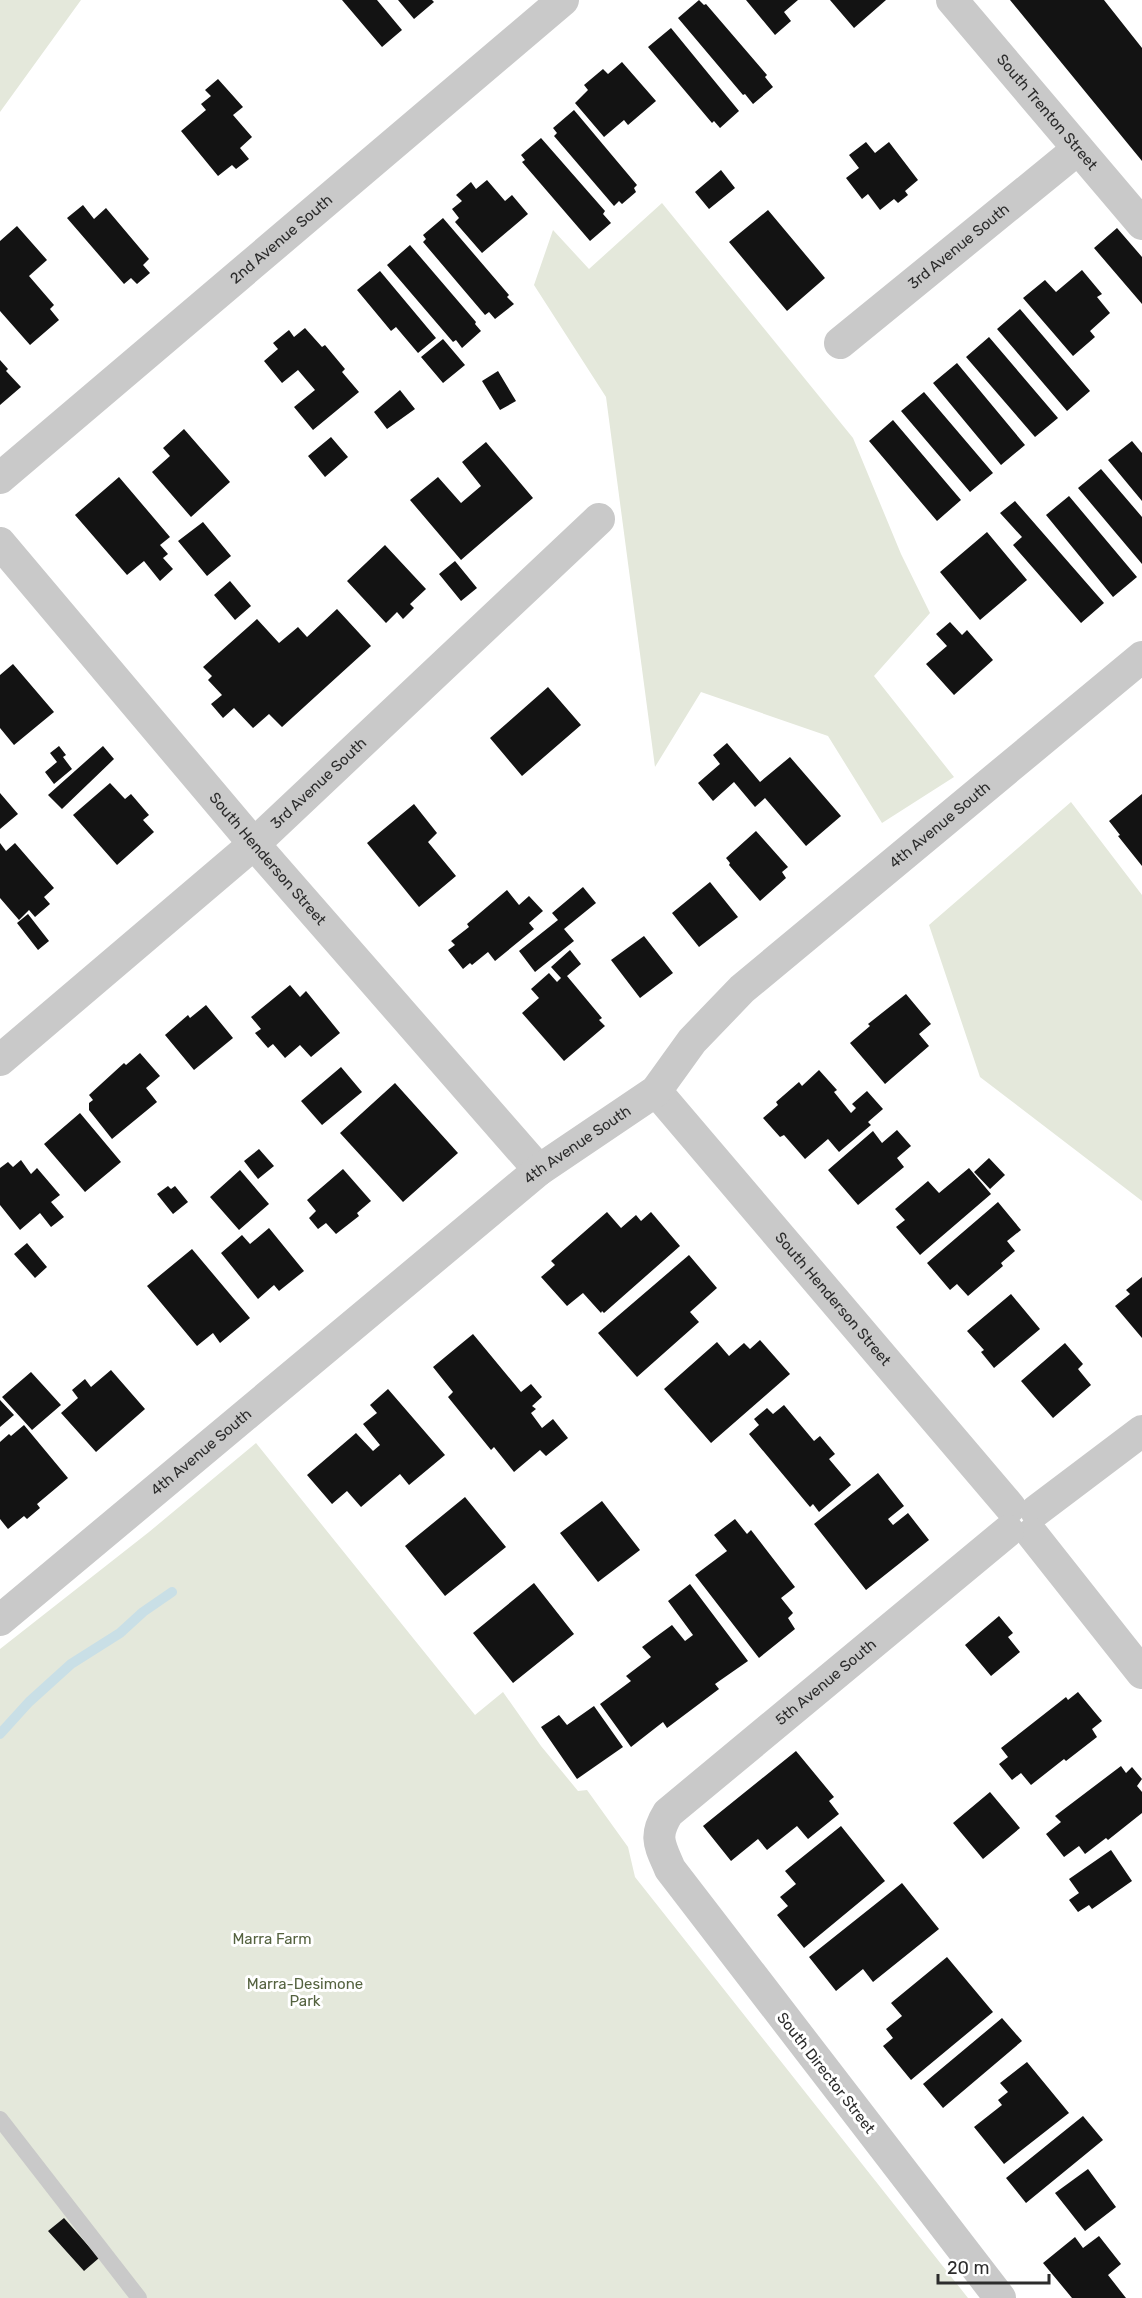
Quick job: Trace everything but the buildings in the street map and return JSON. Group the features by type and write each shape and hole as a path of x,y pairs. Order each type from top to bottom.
{"street":[{"name":"2nd Avenue South","path":"0,478 563,0"},
{"name":"South Trenton Street","path":"952,0 1142,224"},
{"name":"3rd Avenue South","path":"840,343 1078,150"},
{"name":"3rd Avenue South","path":"0,1060 254,844 599,519"},
{"name":"South Henderson Street","path":"0,543 254,844 539,1170"},
{"name":"4th Avenue South","path":"0,1620 539,1170 656,1091 692,1041 742,989 1142,657"},
{"name":"South Henderson Street","path":"656,1091 1022,1521 1142,1673"},
{"name":"5th Avenue South","path":"659,1843 660,1827 668,1813 1022,1521 1142,1431"},
{"name":"South Director Street","path":"659,1843 670,1869 1000,2298"}],"lane":[{"path":"0,2119 139,2298"}],"green space":[{"path":"0,0 81,0 0,112"},
{"path":"662,203 853,438 901,554 930,613 874,676 954,777 882,823 828,736 701,692 655,767 606,397 534,285 553,230 589,269"},
{"path":"1071,802 1142,895 1142,1201 980,1077 929,925"},
{"name":"Marra Farm","path":"256,1443 475,1715 503,1692 541,1746 578,1791 587,1790 628,1847 635,1877 968,2298 0,2298 0,1649 149,1532"}],"waterway":[{"path":"0,1734 29,1702 71,1664 120,1633 143,1612 172,1592"}],"park label":[{"name":"Marra-Desimone Park","path":"305,1992"}]}
